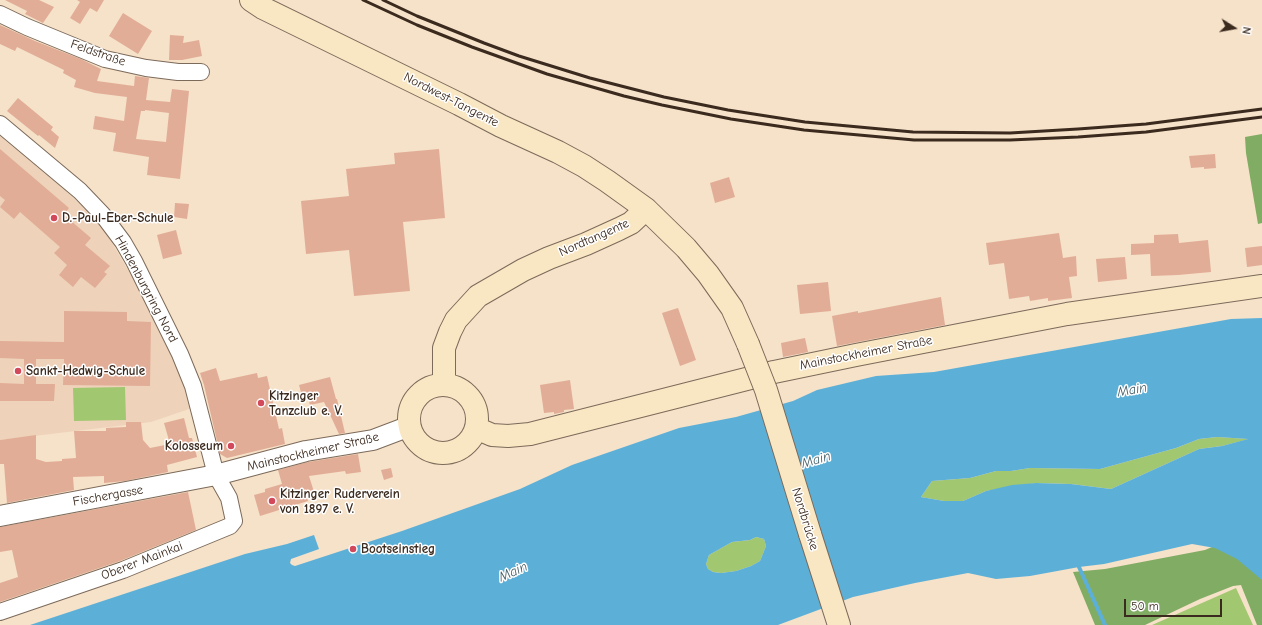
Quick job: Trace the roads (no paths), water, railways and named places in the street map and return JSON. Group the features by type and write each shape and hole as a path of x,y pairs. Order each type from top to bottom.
{"main road":[{"name":"Nordwest-Tangente","path":"251,0 263,8 584,166 646,209"},
{"name":"Nordbrücke","path":"646,209 686,248 708,274 732,308 748,344 767,395 839,625"},
{"name":"Nordtangente","path":"444,386 444,348 450,332 456,320 478,296 523,270 586,244 631,223 646,209"},
{"name":"Mainstockheimer Straße","path":"476,428 492,435 508,436 530,434 774,372 856,355 1067,314 1262,286"},
{"path":"444,386 458,389 469,398 476,411 477,420 476,428 472,436 462,448 447,453 440,453 433,452 419,443 412,433 410,426 410,413 414,402 421,393 430,388 444,386"}],"street":[{"name":"Feldstraße","path":"0,14 105,59 146,68 178,72 201,72"},
{"name":"Hindenburgring Nord","path":"0,124 80,191 102,214 123,242 180,354 193,386 216,475"},
{"name":"Mainstockheimer Straße","path":"216,475 306,452 373,440 410,426"},
{"name":"Fischergasse","path":"0,516 216,475"},
{"name":"Oberer Mainkai","path":"0,612 123,570 233,524 234,518 228,498 216,475"}],"water":[{"name":"Main","path":"1262,318 1262,580 1237,559 1215,548 1192,544 1104,564 1030,576 996,579 968,573 915,583 853,597 778,625 30,625 245,554 287,544 314,535 319,549 291,559 290,563 295,566 402,531 520,489 572,465 679,428 736,417 793,401 817,390 876,376 934,372 1231,319","holes":["1217,437 1248,439 1222,446 1199,449 1111,489 1071,484 1036,483 1012,485 986,491 963,501 944,501 921,497 932,481 970,478 996,471 1011,471 1030,468 1100,469 1176,448 1199,439","756,537 764,539 766,546 760,561 736,571 721,573 713,572 708,569 706,564 709,555 732,542 750,540"]}],"waterway":[{"path":"1079,567 1105,625"}],"railway":[{"path":"363,0 417,25 547,74 624,96 662,105 731,119 804,130 914,140 1010,140 1146,132 1262,117"},
{"path":"383,0 417,16 484,43 519,56 590,78 664,97 728,110 805,122 913,132 1010,133 1146,124 1262,109"}],"place":[{"name":"D.-Paul-Eber-Schule","path":"54,218"},
{"name":"Sankt-Hedwig-Schule","path":"18,371"},
{"name":"Kitzinger Tanzclub e. V.","path":"261,403"},
{"name":"Kolosseum","path":"231,446"},
{"name":"Kitzinger Ruderverein von 1897 e. V.","path":"272,501"},
{"name":"Bootseinstieg","path":"353,549"}]}
